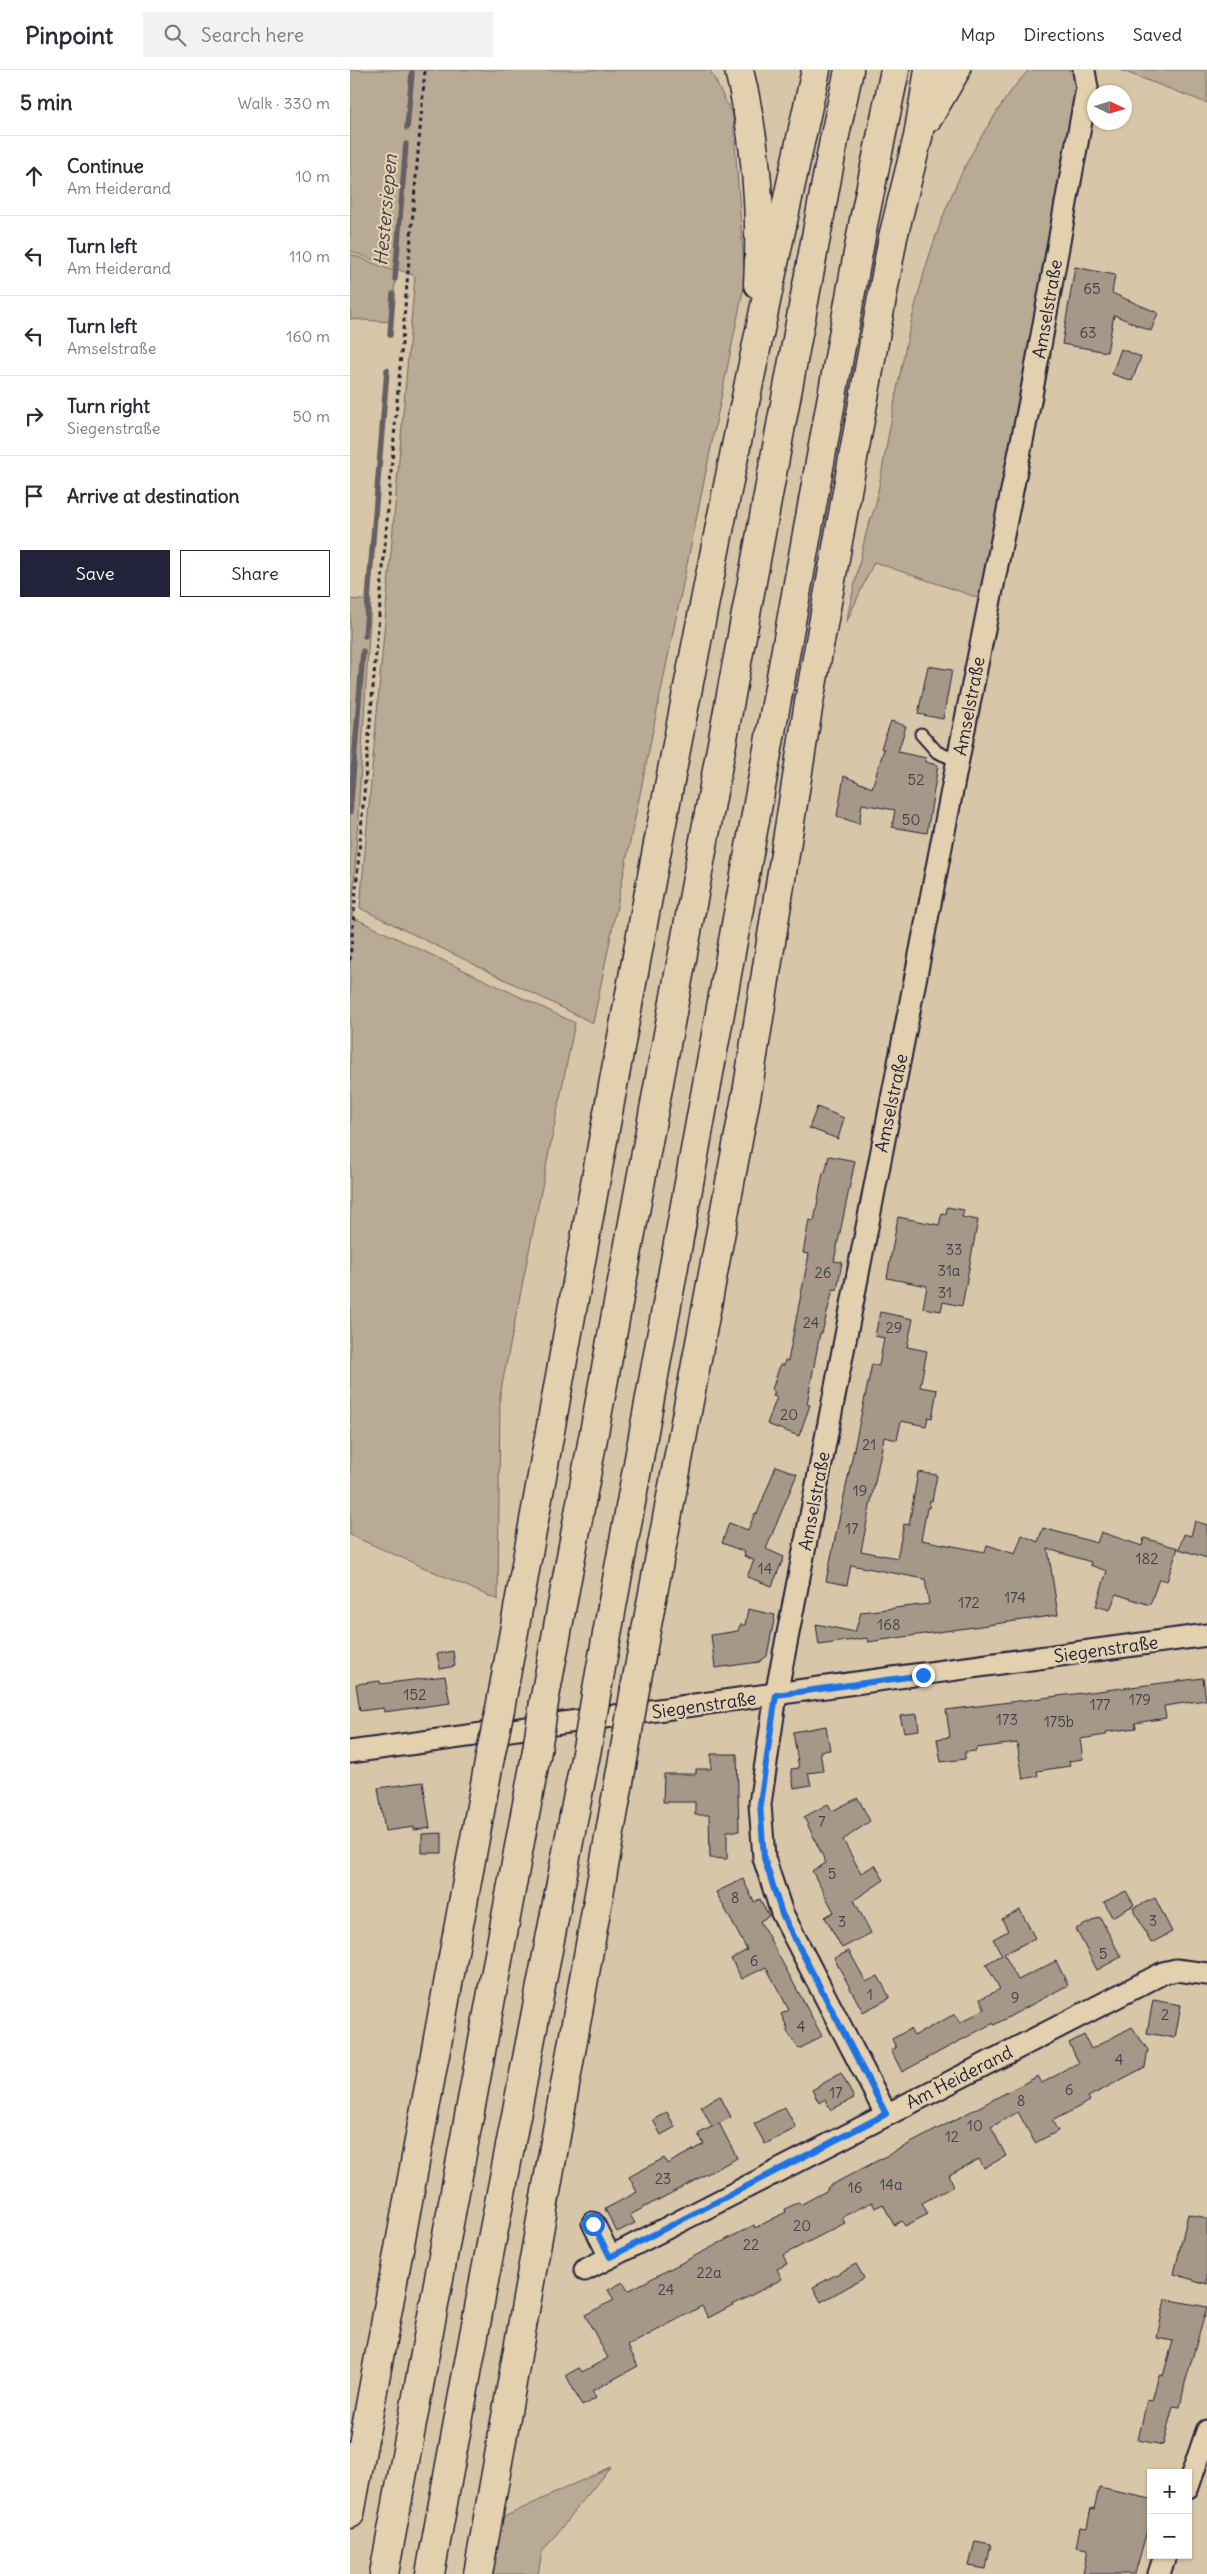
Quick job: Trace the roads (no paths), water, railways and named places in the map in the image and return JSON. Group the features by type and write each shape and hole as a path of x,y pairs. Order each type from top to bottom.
{"highway":[{"path":"734,457 737,407 756,309 759,260 759,210 755,155 739,70"},
{"path":"350,2514 500,1708 662,815 734,457 816,70"},
{"path":"384,2574 834,140 849,70"},
{"path":"430,2574 483,2286 588,1743 853,278 895,70"},
{"path":"478,2574 635,1689 748,1087 809,702 893,237 918,137 929,70"},
{"path":"918,137 956,70"}],"street":[{"name":"Amselstraße","path":"886,2114 782,1914 764,1858 760,1804 776,1695 958,761 1036,372 1087,88 1084,71"},
{"name":"Siegenstraße","path":"350,1752 1207,1635"},
{"name":"Am Heiderand","path":"585,2270 1163,1973 1176,1970 1207,1974"},
{"path":"593,2224 610,2257"},
{"path":"1192,2475 1207,2431"},
{"path":"1159,2574 1165,2559"}],"lane":[{"path":"921,734 937,752 958,761"}],"waterway":[{"name":"Hestersiepen","path":"407,128 412,73"},
{"name":"Hestersiepen","path":"395,279 406,144"},
{"name":"Hestersiepen","path":"390,335 393,294"},
{"name":"Hestersiepen","path":"365,636 387,370"},
{"name":"Hestersiepen","path":"350,812 363,651"}]}
